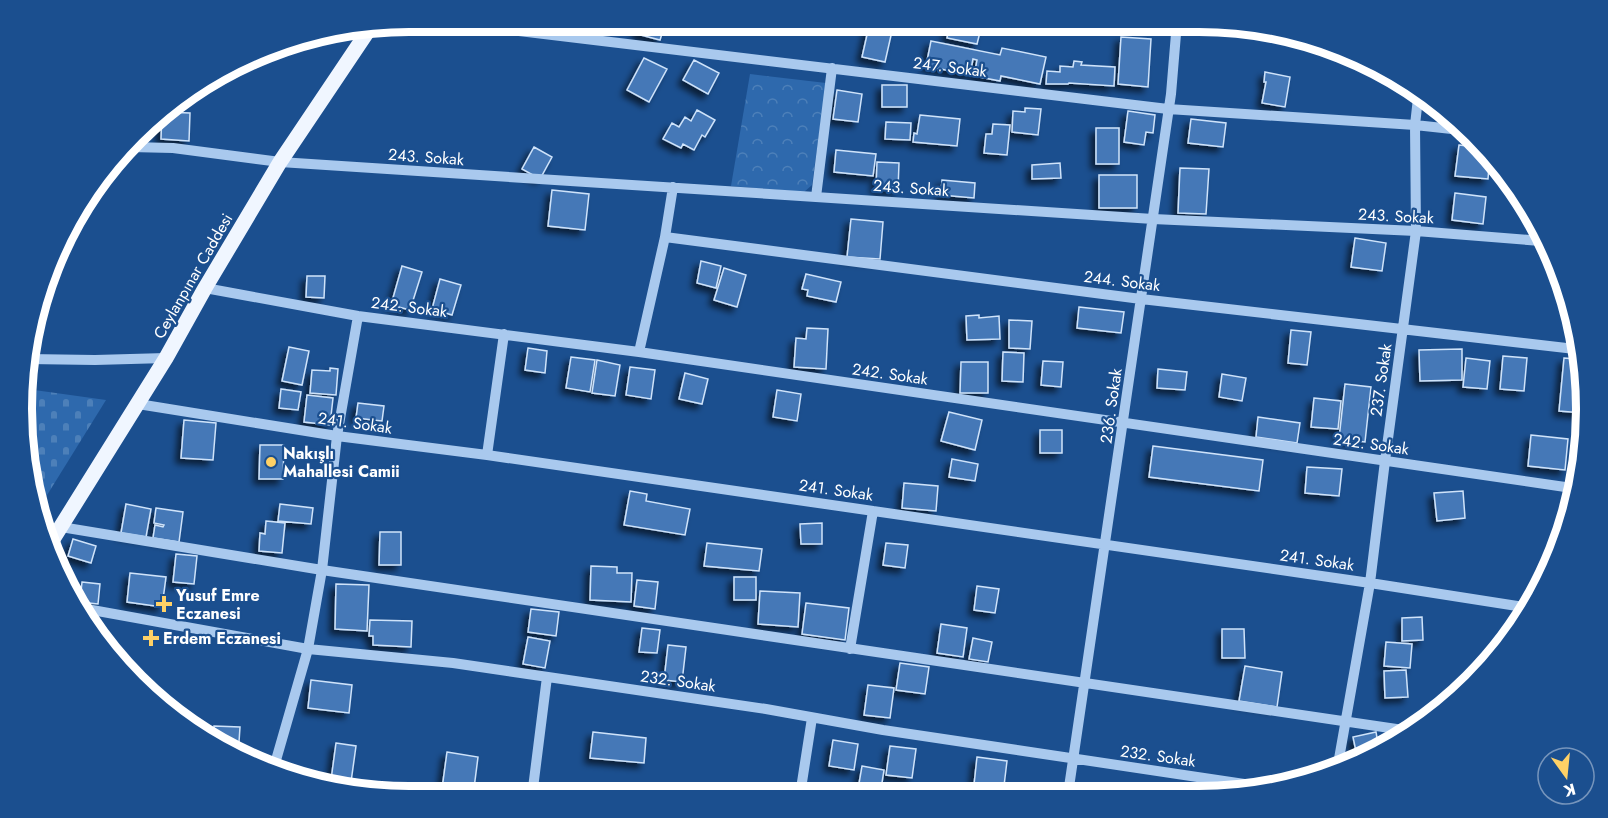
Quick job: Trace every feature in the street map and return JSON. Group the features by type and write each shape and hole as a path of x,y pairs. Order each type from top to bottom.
{"main road":[{"name":"Ceylanpınar Caddesi","path":"54,537 166,358 280,162 365,34"}],"street":[{"name":"247. Sokak","path":"529,32 1168,108 1452,129"},
{"name":"236. Sokak","path":"1069,786 1124,424 1177,32"},
{"path":"816,197 832,68"},
{"name":"237. Sokak","path":"1338,760 1370,583 1416,231 1414,125 1418,101"},
{"name":"243. Sokak","path":"137,147 173,148 280,162 1153,219 1416,231 1537,240"},
{"path":"639,352 665,237 673,187"},
{"name":"244. Sokak","path":"665,237 1141,299 1571,349"},
{"name":"242. Sokak","path":"205,288 358,316 639,352 1568,487"},
{"path":"276,762 308,650 322,570 337,436 358,316"},
{"path":"487,455 504,334"},
{"path":"35,359 166,358"},
{"name":"241. Sokak","path":"138,404 337,436 487,455 1106,544 1521,607"},
{"path":"850,649 873,511"},
{"path":"61,527 322,570 1399,729"},
{"name":"232. Sokak","path":"89,610 308,650 453,663 1242,784"},
{"path":"533,786 547,677"},
{"path":"801,786 812,718"}],"green space":[{"path":"750,74 826,83 812,185 804,192 731,186"},
{"path":"32,390 106,400 43,502 32,434"}],"building":[{"path":"637,32 663,32 660,40 637,34"},
{"path":"868,32 892,32 885,62 862,57"},
{"path":"948,32 980,32 977,44 947,38"},
{"path":"1121,37 1151,39 1148,87 1118,84"},
{"path":"931,41 1000,55 1002,48 1046,57 1040,84 1001,76 1000,81 974,76 977,60 973,59 970,75 926,66"},
{"path":"644,58 667,69 649,102 627,90"},
{"path":"694,60 719,73 708,94 683,80"},
{"path":"1074,61 1082,62 1081,65 1115,67 1114,86 1046,84 1047,71 1060,72 1060,66 1073,67"},
{"path":"1265,72 1290,77 1285,107 1262,103 1266,82 1264,82"},
{"path":"882,85 907,85 907,107 882,107"},
{"path":"837,90 862,94 858,122 833,119"},
{"path":"1025,108 1041,109 1038,135 1012,132 1013,111 1025,112"},
{"path":"697,110 715,120 705,137 702,135 694,150 683,144 681,148 663,139 672,123 679,127 685,117 691,121"},
{"path":"1128,111 1155,115 1153,133 1146,132 1144,145 1124,142"},
{"path":"176,112 190,113 189,141 161,139 162,124"},
{"path":"920,115 960,119 957,146 913,142 914,133 917,134"},
{"path":"1191,119 1226,123 1223,147 1188,143"},
{"path":"886,122 911,123 910,140 885,139"},
{"path":"993,124 1010,125 1007,155 984,153 986,134 992,134"},
{"path":"1096,128 1119,128 1119,164 1096,164"},
{"path":"1459,145 1470,146 1489,167 1488,179 1455,176"},
{"path":"534,147 552,157 540,179 522,169"},
{"path":"836,150 876,154 873,176 834,172"},
{"path":"877,162 899,163 898,190 876,189"},
{"path":"1060,163 1061,178 1032,179 1032,165"},
{"path":"1180,168 1209,169 1206,214 1178,213"},
{"path":"1099,175 1137,175 1137,208 1099,208"},
{"path":"942,180 975,183 974,198 941,195"},
{"path":"552,190 589,194 585,230 548,226"},
{"path":"1455,193 1486,197 1483,224 1452,220"},
{"path":"851,219 883,222 880,259 847,257"},
{"path":"1355,238 1386,243 1382,271 1351,267"},
{"path":"701,261 721,266 716,288 697,283"},
{"path":"402,266 422,272 410,310 391,305"},
{"path":"724,268 746,275 737,307 714,300"},
{"path":"806,274 841,282 836,302 807,296 808,290 802,289"},
{"path":"307,276 325,276 324,298 306,297"},
{"path":"440,279 461,285 452,315 432,309"},
{"path":"1079,307 1124,312 1121,333 1077,328"},
{"path":"979,315 979,318 999,316 1000,339 967,340 966,316"},
{"path":"1009,320 1032,321 1030,349 1009,348"},
{"path":"807,328 828,329 826,369 794,367 796,338 806,339"},
{"path":"1291,330 1311,332 1307,365 1288,363"},
{"path":"289,347 309,351 302,385 282,381"},
{"path":"528,348 547,351 545,373 525,370"},
{"path":"1462,349 1462,380 1420,381 1419,350"},
{"path":"1003,352 1024,353 1023,382 1002,381"},
{"path":"1503,356 1527,358 1524,391 1500,389"},
{"path":"571,357 595,360 590,392 566,388"},
{"path":"1466,358 1490,361 1487,389 1463,387"},
{"path":"1564,358 1573,359 1576,412 1559,411"},
{"path":"597,360 620,365 615,396 592,393"},
{"path":"1043,361 1063,362 1061,387 1041,385"},
{"path":"961,362 988,362 988,393 960,393"},
{"path":"630,367 655,370 651,399 626,395"},
{"path":"330,368 338,369 336,395 310,393 312,370 330,371"},
{"path":"1158,369 1187,372 1185,390 1157,388"},
{"path":"685,373 708,379 702,404 679,399"},
{"path":"1222,374 1246,378 1242,401 1219,397"},
{"path":"1345,384 1371,387 1365,442 1339,439"},
{"path":"281,389 301,392 298,410 279,408"},
{"path":"777,390 801,394 797,421 773,417"},
{"path":"307,395 333,398 330,425 304,422"},
{"path":"1314,398 1341,401 1338,429 1311,427"},
{"path":"358,403 384,406 382,421 356,418"},
{"path":"949,412 982,420 975,450 941,441"},
{"path":"1258,417 1300,423 1297,443 1256,437"},
{"path":"184,420 216,423 213,460 181,458"},
{"path":"1040,430 1062,430 1062,453 1040,453"},
{"path":"1531,435 1568,439 1565,470 1528,466"},
{"name":"Nakışlı Mahallesi Camii","path":"260,445 284,445 283,479 259,479"},
{"path":"1153,446 1263,460 1259,491 1149,477"},
{"path":"952,459 978,464 975,481 949,477"},
{"path":"1307,467 1342,469 1339,496 1305,493"},
{"path":"904,483 938,486 936,511 902,508"},
{"path":"630,491 647,494 646,501 690,509 685,535 624,525"},
{"path":"1463,491 1465,518 1437,521 1434,493"},
{"path":"126,504 151,509 146,537 121,533"},
{"path":"280,504 313,508 311,524 278,521"},
{"path":"156,508 183,512 179,542 153,538 155,525 163,527 164,525 154,523"},
{"path":"266,521 285,523 282,553 259,551 260,533 265,534"},
{"path":"822,523 822,544 801,544 800,524"},
{"path":"380,532 401,532 401,565 379,565"},
{"path":"73,539 96,546 91,563 68,556"},
{"path":"707,543 762,549 759,571 704,566"},
{"path":"886,543 908,545 905,568 883,565"},
{"path":"176,554 197,556 194,584 173,582"},
{"path":"591,566 617,567 617,573 632,573 631,602 590,600"},
{"path":"130,573 166,577 162,607 127,602"},
{"path":"734,577 756,577 756,600 734,600"},
{"path":"637,580 658,582 655,609 634,606"},
{"path":"82,582 100,584 98,604 85,603 81,596"},
{"path":"336,584 369,585 367,631 335,629"},
{"path":"977,586 999,589 995,613 974,610"},
{"path":"760,591 800,593 798,627 758,624"},
{"path":"806,603 849,608 845,640 802,634"},
{"path":"531,609 559,612 556,636 528,632"},
{"path":"1422,617 1423,640 1402,641 1402,618"},
{"path":"370,620 412,621 411,647 373,645 373,636 369,636"},
{"path":"941,624 967,628 963,657 937,653"},
{"path":"642,628 660,630 657,653 639,652"},
{"path":"1222,629 1244,629 1245,658 1222,658"},
{"path":"528,637 550,641 545,668 523,664"},
{"path":"973,638 992,642 988,662 969,659"},
{"path":"1386,642 1412,644 1410,668 1384,666"},
{"path":"668,645 686,647 682,682 664,680"},
{"path":"900,663 929,667 925,694 896,690"},
{"path":"1245,666 1282,672 1277,707 1239,701"},
{"path":"1406,670 1408,697 1385,698 1384,671"},
{"path":"311,680 352,685 349,713 308,708"},
{"path":"868,685 894,688 890,718 864,715"},
{"path":"214,726 240,727 239,746 220,736 214,732"},
{"path":"593,732 646,738 644,763 590,758"},
{"path":"1376,732 1378,742 1356,752 1353,737"},
{"path":"833,740 858,744 854,770 829,766"},
{"path":"336,743 356,746 351,782 331,778"},
{"path":"890,746 916,749 912,778 886,775"},
{"path":"447,752 478,757 474,786 442,786"},
{"path":"977,757 1007,761 1004,786 974,786"},
{"path":"862,766 884,770 881,786 859,786"}],"place":[{"name":"Nakışlı Mahallesi Camii","path":"271,462"},
{"name":"Yusuf Emre Eczanesi","path":"164,604"},
{"name":"Erdem Eczanesi","path":"151,638"}]}
